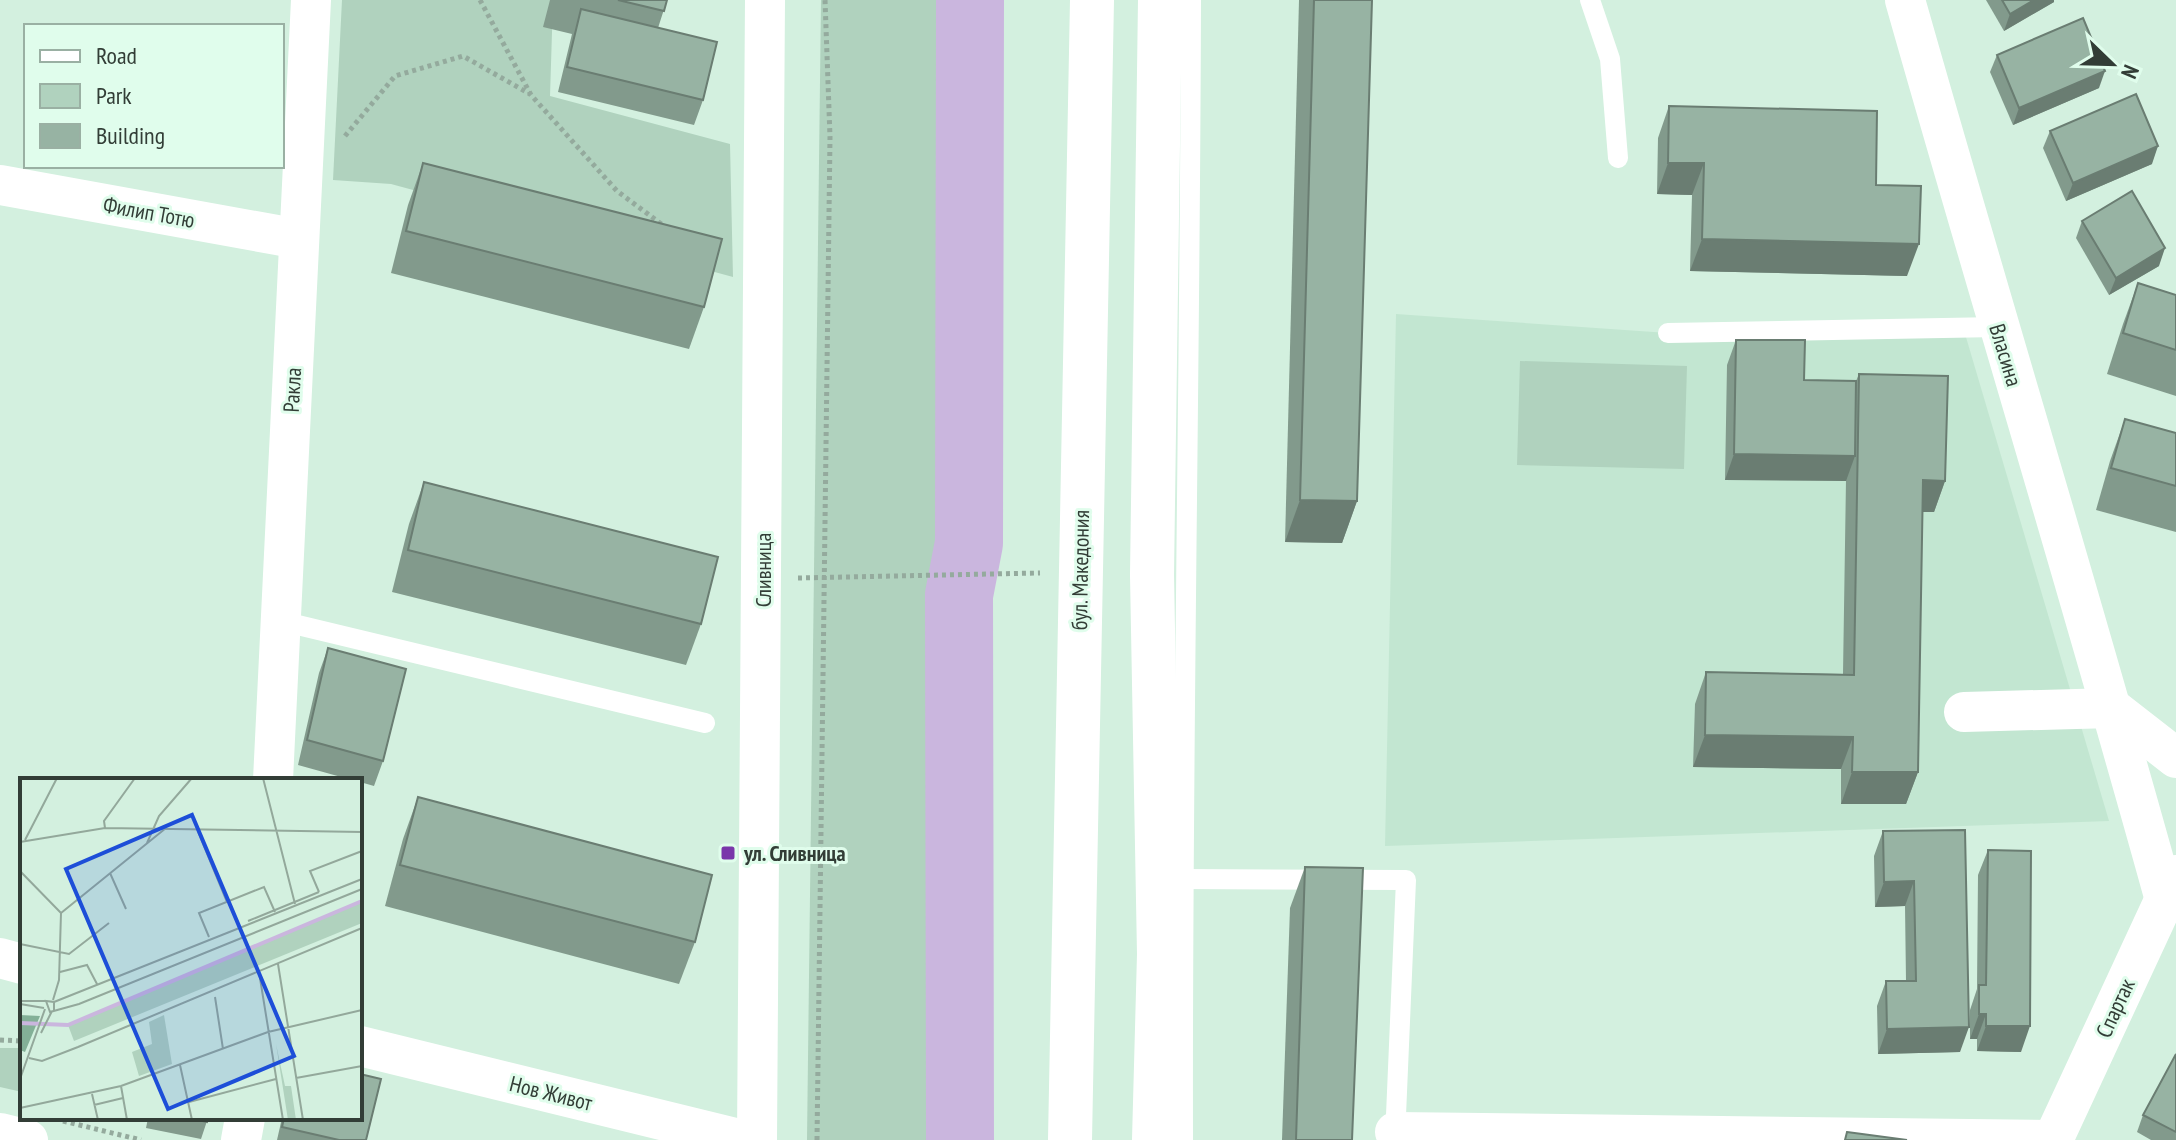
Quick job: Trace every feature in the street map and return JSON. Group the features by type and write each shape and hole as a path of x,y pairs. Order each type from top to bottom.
{"street":[{"name":"Ракла","path":"273,778 311,0"},
{"name":"Сливница","path":"757,1140 765,0"},
{"name":"бул. Македония","path":"1070,1140 1092,0"},
{"path":"1154,1140 1159,954 1152,575 1160,0"},
{"name":"Власина","path":"1905,0 1998,327 2112,708 2170,888"},
{"name":"Филип Тотю","path":"0,185 299,239"},
{"path":"1964,712 2112,708 2176,758"},
{"name":"Спартак","path":"2053,1140 2170,888"},
{"path":"0,958 20,963"},
{"name":"Нов Живот","path":"362,1046 743,1140"},
{"path":"241,1140 245,1120"},
{"path":"0,1133 28,1140"},
{"path":"1395,1136 2053,1140"}],"lane":[{"path":"1183,1140 1182,879 1190,372 1191,0"},
{"path":"1590,0 1610,59 1618,158"},
{"path":"1668,333 1998,327"},
{"path":"281,621 705,723"},
{"path":"1182,879 1406,880 1395,1136"}],"path":[{"path":"480,0 531,95 617,191 675,234"},
{"path":"817,1140 830,137 825,0"},
{"path":"301,189 395,76 463,56 531,95"},
{"path":"763,579 1045,573"},
{"path":"0,1040 20,1041"},
{"path":"58,1120 141,1140"}],"shaded area":[{"path":"1396,314 1668,333 1963,327 2109,821 1385,846"}],"green space":[{"path":"342,0 553,0 550,96 730,144 733,277 391,184 333,180"},
{"path":"821,0 970,0 966,1140 807,1140"},
{"path":"1520,361 1687,366 1684,469 1517,465"},
{"path":"0,1048 20,1048 20,1092 0,1087"}],"building":[{"path":"618,0 667,0 664,11"},
{"path":"1314,0 1372,0 1357,501 1300,500"},
{"path":"2002,0 2034,0 2010,14"},
{"path":"581,9 717,42 703,100 567,67"},
{"path":"2083,18 2105,71 2019,108 1997,55"},
{"path":"2136,94 2158,146 2073,183 2050,131"},
{"path":"1669,106 1877,111 1876,185 1921,186 1919,244 1702,239 1704,163 1668,163"},
{"path":"423,163 722,239 704,307 406,231"},
{"path":"2132,191 2165,248 2116,278 2082,221"},
{"path":"2138,283 2176,295 2176,350 2123,333"},
{"path":"1736,340 1805,340 1804,380 1856,381 1855,456 1734,454"},
{"path":"1859,374 1948,376 1945,481 1923,480 1918,772 1852,772 1853,737 1705,735 1706,672 1854,675"},
{"path":"2125,419 2176,433 2176,486 2111,468"},
{"path":"424,482 718,557 701,624 408,550"},
{"path":"328,648 406,669 383,761 307,740"},
{"path":"418,797 712,875 695,942 400,865"},
{"path":"1965,830 1969,1027 1887,1029 1886,981 1916,981 1914,881 1884,882 1883,831"},
{"path":"1988,850 2031,851 2030,1026 1986,1026 1986,1014 1979,1014 1979,985 1986,985"},
{"path":"1305,867 1363,868 1352,1140 1296,1140"},
{"path":"2176,1054 2176,1132 2143,1115"},
{"path":"362,1074 381,1079 366,1140 339,1140 282,1127 284,1120 362,1120"},
{"path":"1847,1132 1907,1140 1845,1140"}],"waterway":[{"path":"960,1140 959,595 969,543 970,0"}],"place":[{"name":"ул. Сливница","path":"728,853"}]}
